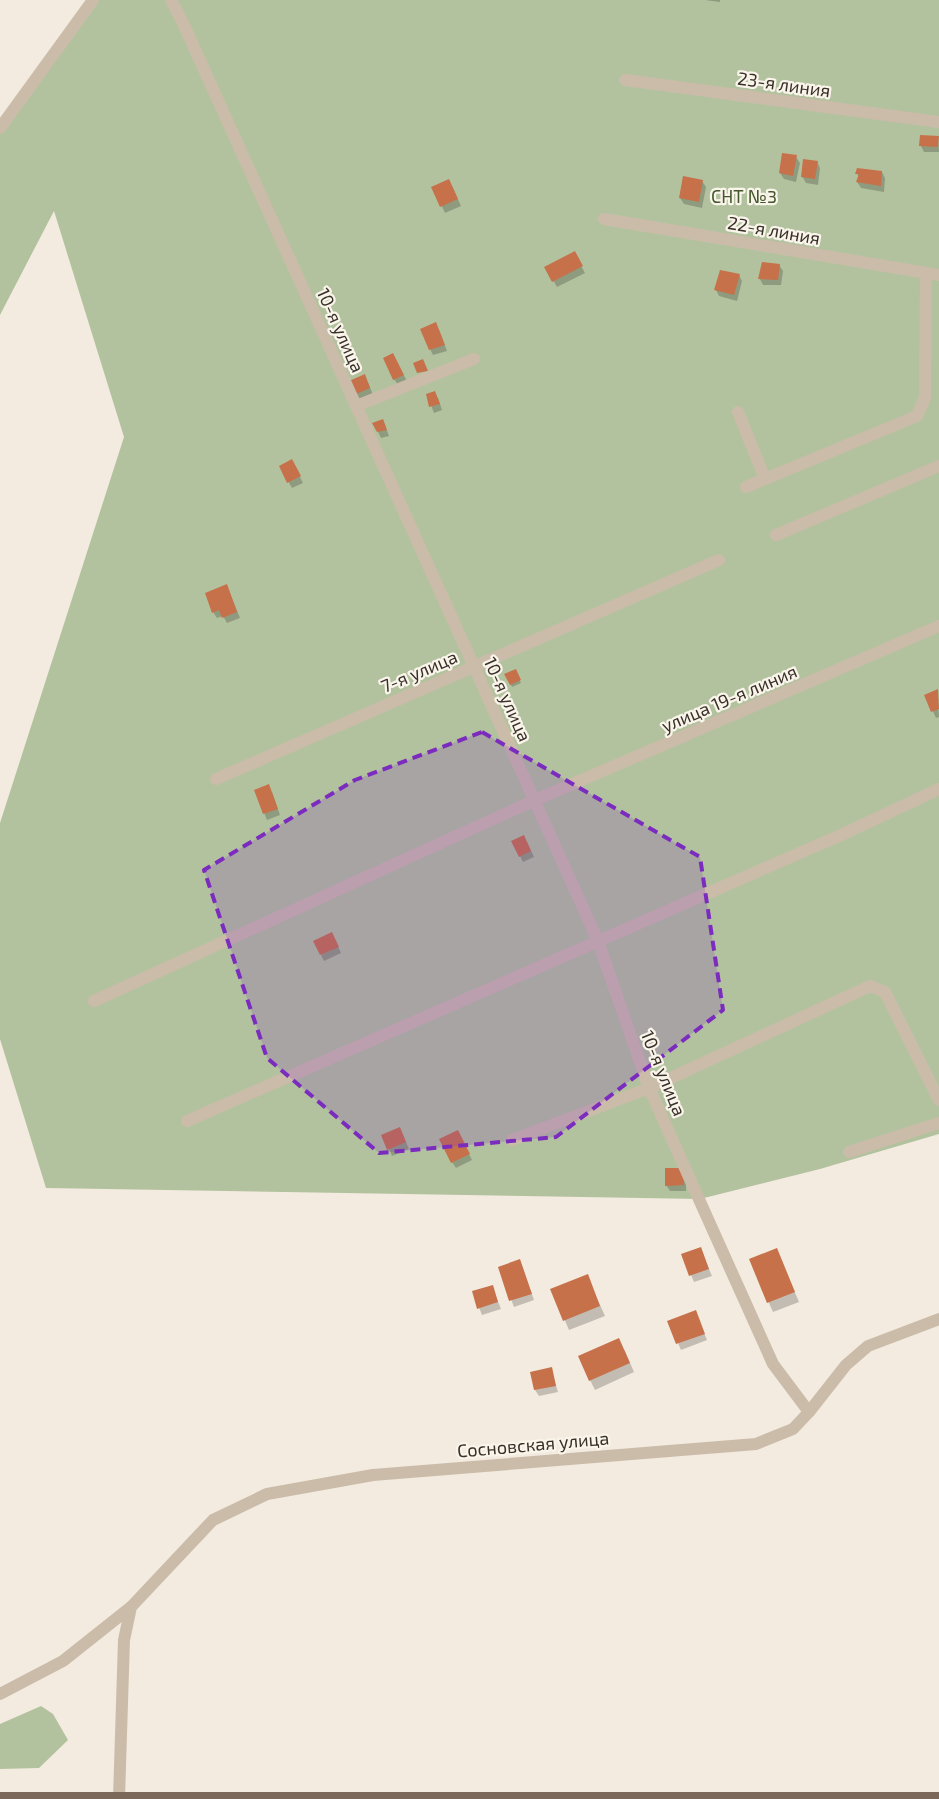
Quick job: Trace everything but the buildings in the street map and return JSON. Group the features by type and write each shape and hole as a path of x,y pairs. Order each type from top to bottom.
{"main road":[{"path":"0,1798 939,1798"}],"street":[{"path":"0,128 93,0"},
{"name":"10-я улица","path":"171,0 509,741 533,801 598,942 649,1088 773,1364 810,1412"},
{"name":"23-я линия","path":"625,80 939,122"},
{"name":"22-я линия","path":"604,218 933,275"},
{"path":"746,487 917,416 925,398 933,275"},
{"path":"356,406 474,359"},
{"path":"738,412 765,479"},
{"path":"776,534 939,466"},
{"name":"7-я улица","path":"216,779 719,560"},
{"name":"улица 19-я линия","path":"94,1001 533,801 939,626"},
{"path":"187,1121 598,942 939,790"},
{"path":"512,1140 649,1088 870,986 885,992 939,1100"},
{"path":"849,1152 939,1123"},
{"name":"Сосновская улица","path":"0,1694 63,1661 131,1607 213,1520 267,1494 373,1475 756,1444 793,1429 810,1412 846,1365 868,1346 939,1319"},
{"path":"119,1798 124,1640 131,1607"}],"highlighted area":[{"path":"482,732 700,857 723,1010 556,1137 379,1153 267,1058 204,870 355,780"}],"green space":[{"name":"СНТ №3","path":"91,0 939,0 939,1134 820,1169 700,1199 46,1188 0,1039 0,823 124,437 54,211 0,315 0,127"},
{"path":"41,1706 53,1714 68,1740 39,1768 0,1769 0,1724"}]}
